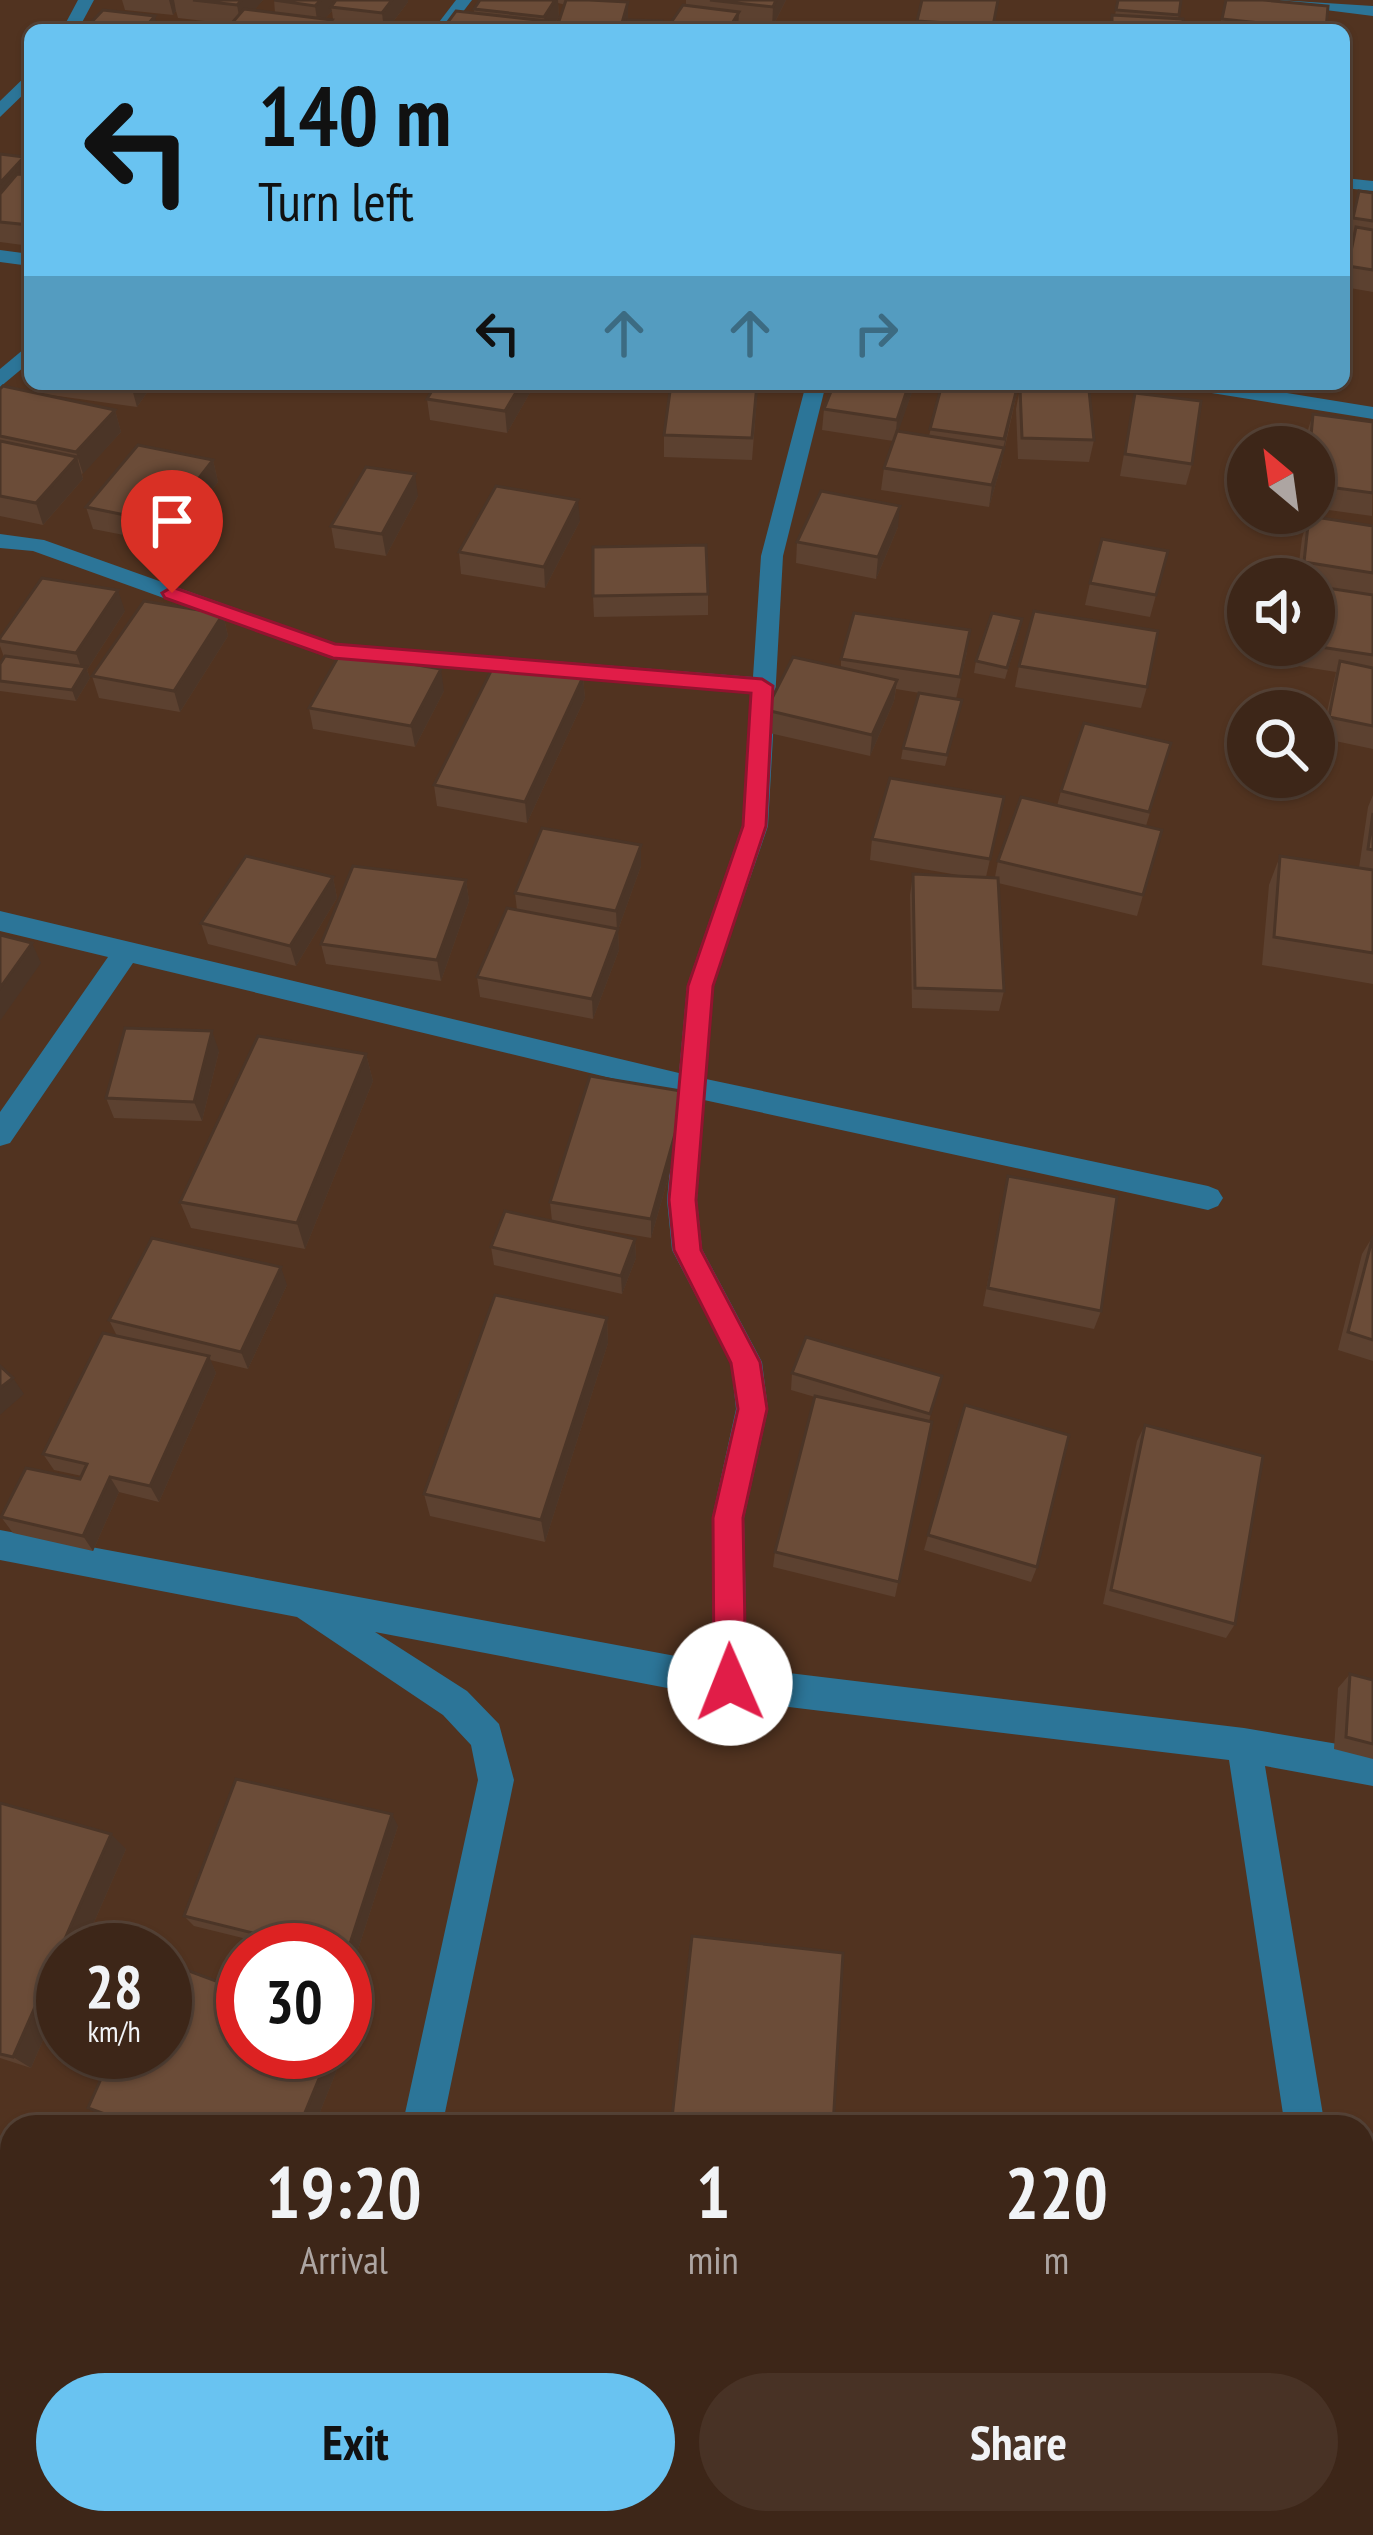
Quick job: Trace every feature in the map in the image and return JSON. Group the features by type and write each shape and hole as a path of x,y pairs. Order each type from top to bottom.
{"street":[{"path":"446,24 464,0"},
{"path":"1286,0 1373,11"},
{"path":"0,112 24,83"},
{"path":"0,381 24,356"},
{"path":"730,1683 728,1518 752,1409 746,1362 687,1250 682,1200 700,986 755,826 772,556 814,390"},
{"path":"1230,390 1373,413"},
{"path":"0,541 36,545 333,651 762,686"},
{"path":"0,920 693,1087 1208,1198"},
{"path":"0,1135 126,952"},
{"path":"0,1545 730,1683 1244,1745 1373,1768"},
{"path":"298,1602 455,1703 487,1736 496,1780 425,2115"},
{"path":"1244,1745 1303,2115"}],"building":[{"path":"193,0 242,0 237,5"},
{"path":"274,0 321,0 315,6"},
{"path":"336,0 392,0 382,13 331,7"},
{"path":"480,0 555,0 544,17 474,9"},
{"path":"566,0 628,2 622,24 558,24"},
{"path":"710,0 776,0 773,7"},
{"path":"922,0 998,0 993,24 917,21"},
{"path":"1118,0 1181,0 1179,15 1116,10"},
{"path":"1226,0 1328,6 1326,24 1222,19"},
{"path":"683,5 739,12 732,24 670,24"},
{"path":"244,9 332,20 328,24 231,24"},
{"path":"103,10 155,16 148,24 90,24"},
{"path":"456,11 546,21 544,24 446,24"},
{"path":"1112,15 1183,19 1183,24 1112,24"},
{"path":"628,20 662,21 662,24 627,24"},
{"path":"0,154 24,157 0,183"},
{"path":"17,174 24,175 24,224 0,222 0,194"},
{"path":"1359,191 1373,193 1373,221 1353,218"},
{"path":"1356,227 1373,230 1373,270 1350,266"},
{"path":"3,386 115,410 76,452 0,436"},
{"path":"432,390 517,390 505,411 427,399"},
{"path":"670,390 756,390 752,438 664,435"},
{"path":"832,390 907,390 897,420 824,409"},
{"path":"940,390 1016,390 1004,439 930,429"},
{"path":"1020,390 1089,390 1094,440 1022,438"},
{"path":"1135,393 1201,401 1192,464 1125,454"},
{"path":"1313,414 1373,422 1373,493 1335,488 1335,426 1312,426"},
{"path":"897,431 1004,448 992,485 884,468"},
{"path":"0,441 77,457 36,503 0,496"},
{"path":"138,445 213,460 164,523 86,507"},
{"path":"366,467 415,474 382,534 331,526"},
{"path":"496,486 578,500 544,567 459,552"},
{"path":"821,491 900,506 878,557 797,542"},
{"path":"1335,520 1373,526 1373,573 1335,567 1335,558 1304,558 1307,534 1335,534"},
{"path":"1102,539 1168,551 1156,595 1090,583"},
{"path":"706,545 708,594 593,596 593,547"},
{"path":"42,578 118,590 76,653 0,641"},
{"path":"1335,589 1373,595 1373,655 1335,649"},
{"path":"144,601 223,614 174,691 92,676"},
{"path":"1034,611 1158,631 1147,687 1019,666"},
{"path":"854,613 970,630 960,677 841,659"},
{"path":"992,613 1022,619 1007,668 976,661"},
{"path":"341,652 441,669 411,726 309,708"},
{"path":"5,656 86,667 72,690 0,681"},
{"path":"793,657 897,680 872,735 766,710"},
{"path":"496,661 583,677 525,802 434,785"},
{"path":"1340,661 1373,668 1373,726 1335,718"},
{"path":"919,693 962,700 947,755 903,748"},
{"path":"1084,723 1171,743 1149,812 1061,791"},
{"path":"890,778 1004,797 990,859 872,839"},
{"path":"1021,797 1162,830 1143,895 998,861"},
{"path":"1373,813 1373,850 1368,849"},
{"path":"542,828 641,845 616,911 515,893"},
{"path":"246,856 333,877 290,946 201,923"},
{"path":"1280,856 1373,870 1373,953 1274,937"},
{"path":"353,866 466,880 437,960 321,944"},
{"path":"913,874 998,878 1004,991 915,988"},
{"path":"507,908 618,929 592,999 477,977"},
{"path":"0,935 32,943 0,988"},
{"path":"125,1028 212,1031 194,1102 106,1098"},
{"path":"258,1036 366,1054 297,1223 180,1202"},
{"path":"590,1076 687,1092 651,1219 550,1202"},
{"path":"1008,1176 1117,1197 1101,1311 988,1288"},
{"path":"505,1211 635,1239 621,1276 491,1247"},
{"path":"1373,1236 1373,1340 1348,1332"},
{"path":"152,1238 281,1267 241,1352 109,1320"},
{"path":"495,1295 607,1318 541,1520 424,1494"},
{"path":"103,1333 209,1356 150,1486 110,1477 83,1536 1,1517 26,1468 80,1479 87,1464 43,1454"},
{"path":"806,1337 942,1376 930,1414 792,1373"},
{"path":"0,1366 13,1378 0,1388"},
{"path":"815,1396 932,1422 899,1582 775,1552"},
{"path":"965,1405 1069,1435 1037,1567 928,1535"},
{"path":"1145,1425 1263,1456 1235,1624 1111,1590"},
{"path":"1350,1674 1373,1680 1373,1744 1346,1737"},
{"path":"236,1779 392,1814 357,1923 216,1924 184,1916"},
{"path":"0,1803 111,1834 72,1923 36,1923 36,2005 13,2057 0,2054"},
{"path":"692,1936 843,1953 834,2115 672,2115"},
{"path":"192,1972 216,1981 216,2079 319,2079 304,2115 108,2115 88,2108 101,2079 192,2079"}],"route":[{"path":"172,593 333,651 762,686 755,826 700,986 682,1200 687,1250 746,1362 752,1409 728,1518 730,1683"}]}
